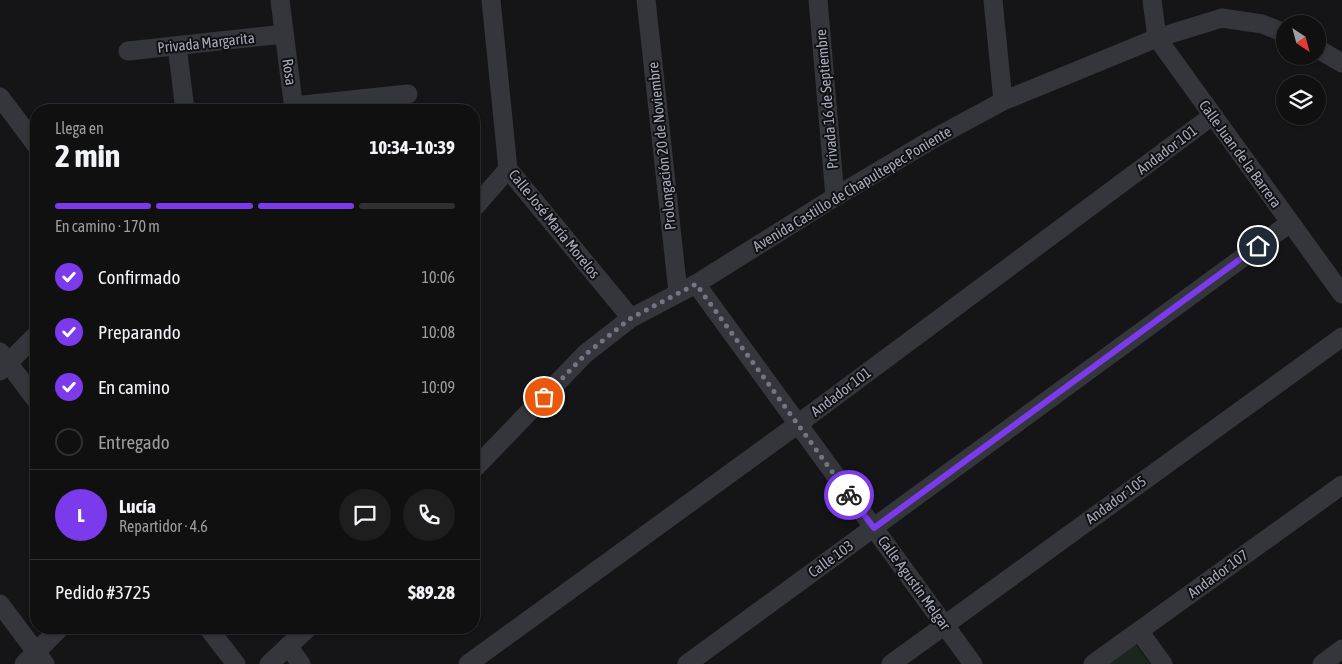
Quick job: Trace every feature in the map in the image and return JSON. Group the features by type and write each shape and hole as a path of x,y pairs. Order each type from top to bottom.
{"street":[{"name":"Rosa","path":"280,0 293,104"},
{"name":"Calle José María Morelos","path":"491,0 508,169 631,318"},
{"name":"Prolongación 20 de Noviembre","path":"646,0 678,292"},
{"name":"Privada 16 de Septiembre","path":"818,0 835,197"},
{"path":"993,0 1003,101"},
{"path":"1152,0 1156,38"},
{"name":"Avenida Castillo de Chapultepec Poniente","path":"480,462 586,354 631,318 696,284 835,197 931,140 1003,101 1156,38 1222,18 1262,24 1276,29"},
{"name":"Privada Margarita","path":"128,51 284,34"},
{"name":"Calle Juan de la Barrera","path":"1156,38 1341,291"},
{"path":"177,46 184,104"},
{"path":"1326,54 1342,63"},
{"path":"327,104 408,94"},
{"path":"0,97 30,137"},
{"name":"Andador 101","path":"468,664 798,424 1212,116"},
{"path":"480,201 508,169"},
{"name":"Calle 103","path":"687,664 1290,223"},
{"name":"Calle Agustín Melgar","path":"696,284 973,664"},
{"name":"Andador 105","path":"891,664 1342,337"},
{"path":"30,340 3,362 30,393"},
{"name":"Andador 107","path":"1094,664 1342,485"},
{"path":"0,604 35,660 55,634"},
{"path":"1139,631 1163,664"},
{"path":"213,634 236,664"},
{"path":"269,664 301,634"},
{"path":"288,646 301,664"},
{"path":"1322,664 1342,649"}],"shaded area":[{"path":"1130,637 1150,664 1094,664"}],"way so far":[{"path":"544,397 586,354 631,318 696,284 849,495"}],"route":[{"path":"849,495 874,528 1258,246"}]}
